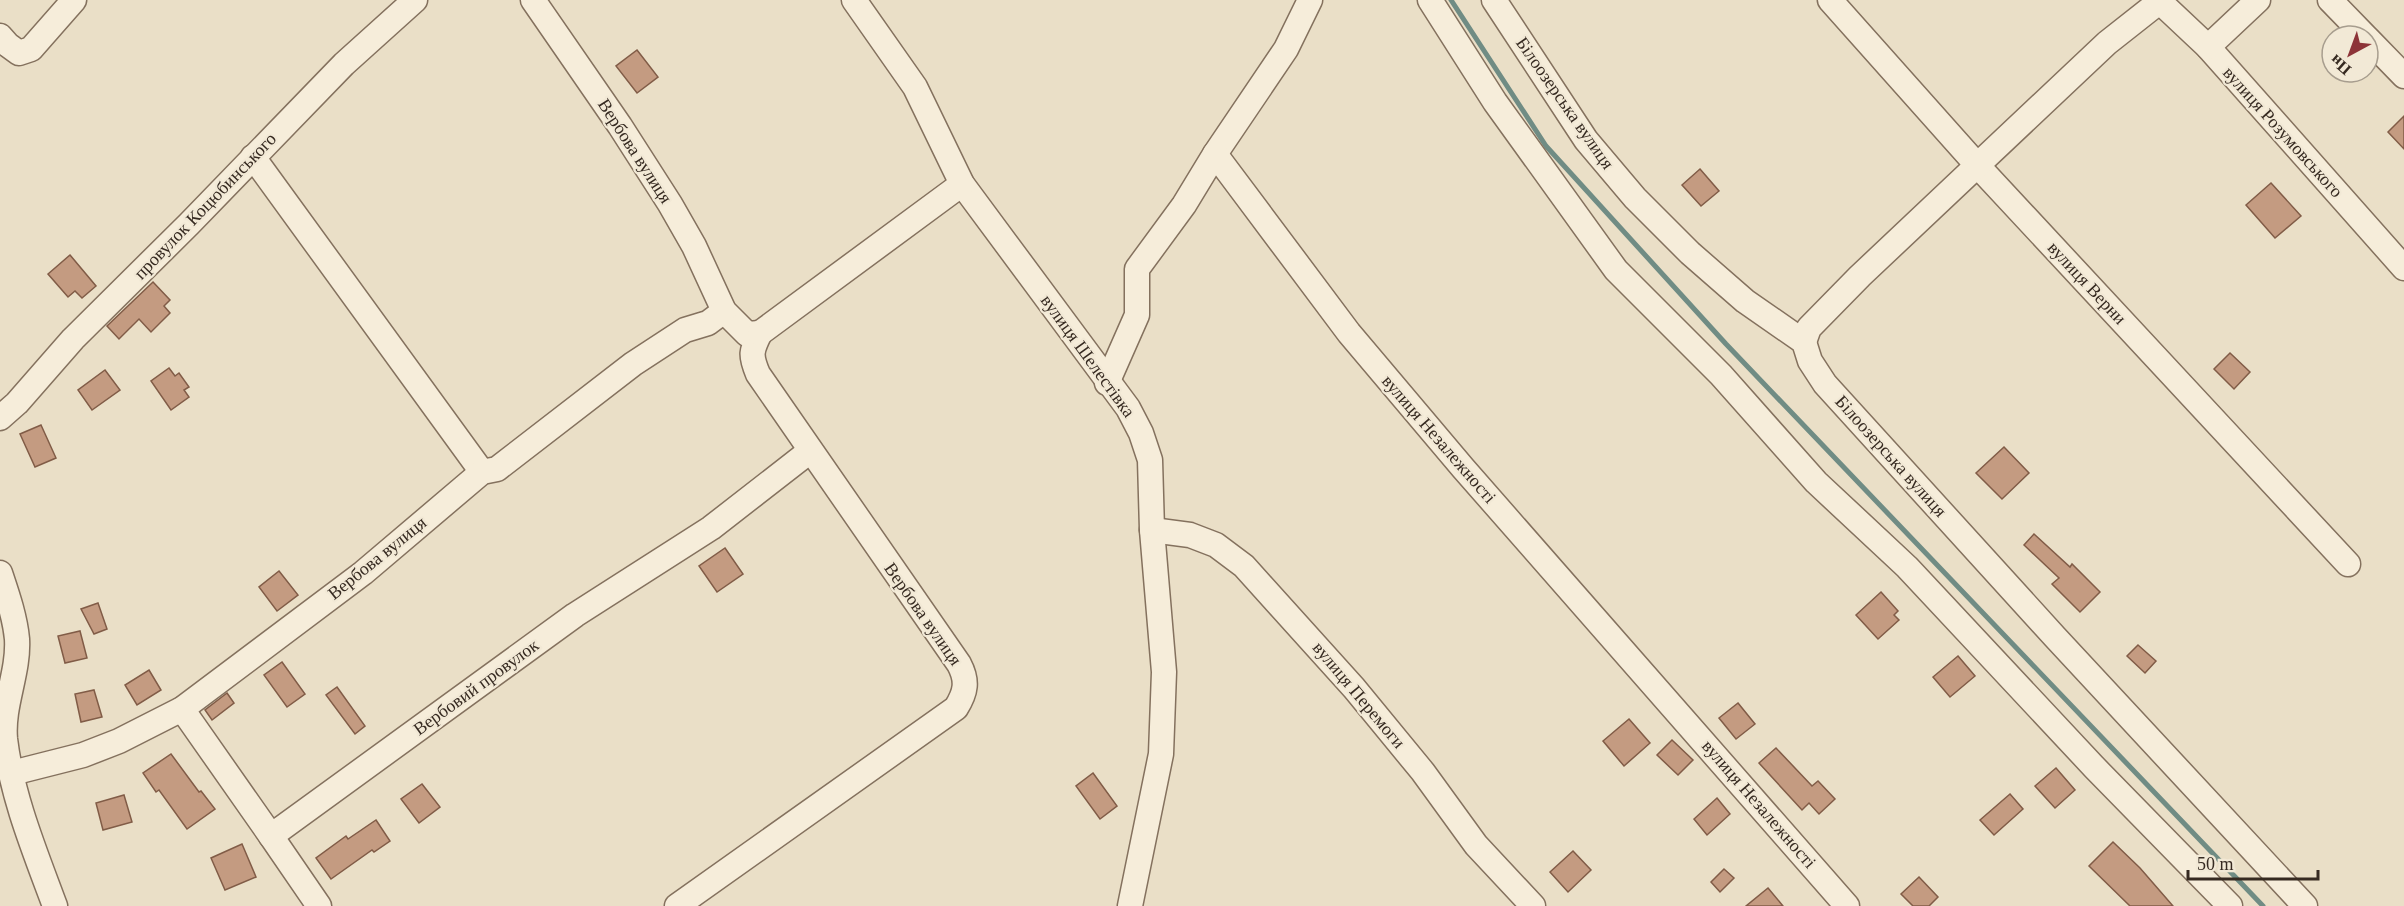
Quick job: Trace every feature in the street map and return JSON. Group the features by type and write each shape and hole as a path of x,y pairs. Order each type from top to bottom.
{"street":[{"path":"0,36 19,53 31,49 74,0"},
{"name":"провулок Коцюбинського","path":"0,418 17,403 73,339 189,224 344,64 415,0"},
{"name":"Вербова вулиця","path":"532,0 620,126 670,204 694,246 724,310 747,334 760,333"},
{"name":"вулиця Шелестівка","path":"854,0 915,87 962,184 1128,408 1141,433 1150,460 1152,530 1164,672 1161,754 1130,906"},
{"path":"1107,382 1137,315 1137,269 1184,205 1215,154 1286,49 1310,0"},
{"path":"1430,0 1495,102 1616,270 1721,375 1816,482 1907,567 2094,766 2230,906"},
{"name":"Білоозерська вулиця","path":"1494,0 1586,140 1635,198 1690,253 1745,301 1804,342 1810,361 1825,384 2055,637 2305,906"},
{"name":"вулиця Верни","path":"1830,0 1977,165 2348,564"},
{"path":"2208,47 2258,0"},
{"path":"2330,0 2353,24"},
{"path":"1804,342 1809,328 1977,165 2107,43 2158,1"},
{"name":"вулиця Розумовського","path":"2158,1 2208,47 2404,268"},
{"path":"2380,51 2404,76"},
{"name":"вулиця Незалежності","path":"1215,154 1356,342 1840,903"},
{"path":"253,157 482,472"},
{"path":"760,333 962,184"},
{"name":"Вербова вулиця","path":"12,773 83,754 119,741 182,709 363,573 482,472 497,469 633,364 685,330 708,323 724,310"},
{"name":"Вербова вулиця","path":"677,906 956,708 964,694 966,677 959,664 758,374 752,359 753,347 760,333"},
{"name":"Вербовий провулок","path":"271,836 575,615 711,528 810,451"},
{"name":"вулиця Перемоги","path":"1152,530 1190,535 1216,544 1244,566 1354,688 1423,772 1476,845 1533,906"},
{"path":"0,573 17,640 5,716 5,738 28,834 55,906"},
{"path":"182,709 319,906"}],"building":[{"path":"637,50 658,77 637,93 616,66"},
{"path":"2404,116 2404,149 2388,132"},
{"path":"1700,169 1719,191 1701,206 1682,185"},
{"path":"2271,183 2301,216 2275,238 2246,205"},
{"path":"70,255 96,286 82,298 75,291 68,297 48,274"},
{"path":"153,282 170,300 164,306 170,313 151,332 139,319 119,339 107,326"},
{"path":"2230,353 2250,372 2234,389 2214,369"},
{"path":"169,368 175,376 179,373 189,387 184,390 189,397 171,410 151,381"},
{"path":"105,370 120,390 92,410 78,390"},
{"path":"41,425 56,458 35,467 20,434"},
{"path":"2004,447 2029,473 2002,499 1976,473"},
{"path":"2034,534 2070,567 2072,564 2100,592 2080,612 2052,584 2059,578 2024,545"},
{"path":"725,548 743,574 717,592 699,566"},
{"path":"279,571 298,595 277,611 259,587"},
{"path":"1881,592 1898,611 1894,615 1899,620 1878,639 1856,615"},
{"path":"98,603 107,629 94,634 81,609"},
{"path":"80,631 87,658 65,663 58,636"},
{"path":"2138,645 2156,661 2145,673 2127,656"},
{"path":"1958,656 1975,676 1950,697 1933,677"},
{"path":"282,662 305,694 287,707 264,675"},
{"path":"149,670 161,690 137,705 125,685"},
{"path":"337,687 365,726 355,734 326,695"},
{"path":"94,690 102,717 81,722 75,694"},
{"path":"227,693 234,703 212,720 205,710"},
{"path":"1738,703 1755,724 1736,739 1719,718"},
{"path":"1629,719 1650,743 1624,766 1603,741"},
{"path":"1672,740 1693,760 1678,775 1657,755"},
{"path":"1776,748 1812,786 1818,781 1835,799 1819,814 1809,803 1802,810 1759,763"},
{"path":"171,754 199,792 201,791 215,809 187,829 159,790 156,792 143,773"},
{"path":"2056,768 2075,790 2055,808 2035,786"},
{"path":"1093,773 1117,806 1100,819 1076,786"},
{"path":"422,784 440,807 419,823 401,799"},
{"path":"2010,794 2023,809 1994,835 1980,820"},
{"path":"124,795 132,822 103,830 96,803"},
{"path":"1717,798 1730,814 1707,835 1694,819"},
{"path":"376,820 390,841 374,852 372,850 331,879 316,858 346,836 348,839"},
{"path":"2113,842 2140,868 2173,906 2130,906 2089,866"},
{"path":"242,844 256,877 225,890 211,858"},
{"path":"1573,851 1591,870 1568,892 1550,872"},
{"path":"1724,869 1734,878 1720,892 1711,882"},
{"path":"1919,877 1938,897 1929,906 1913,906 1901,894"},
{"path":"1768,888 1783,906 1746,906"}],"waterway":[{"path":"1451,0 1546,146 1726,344 2263,906"}]}
